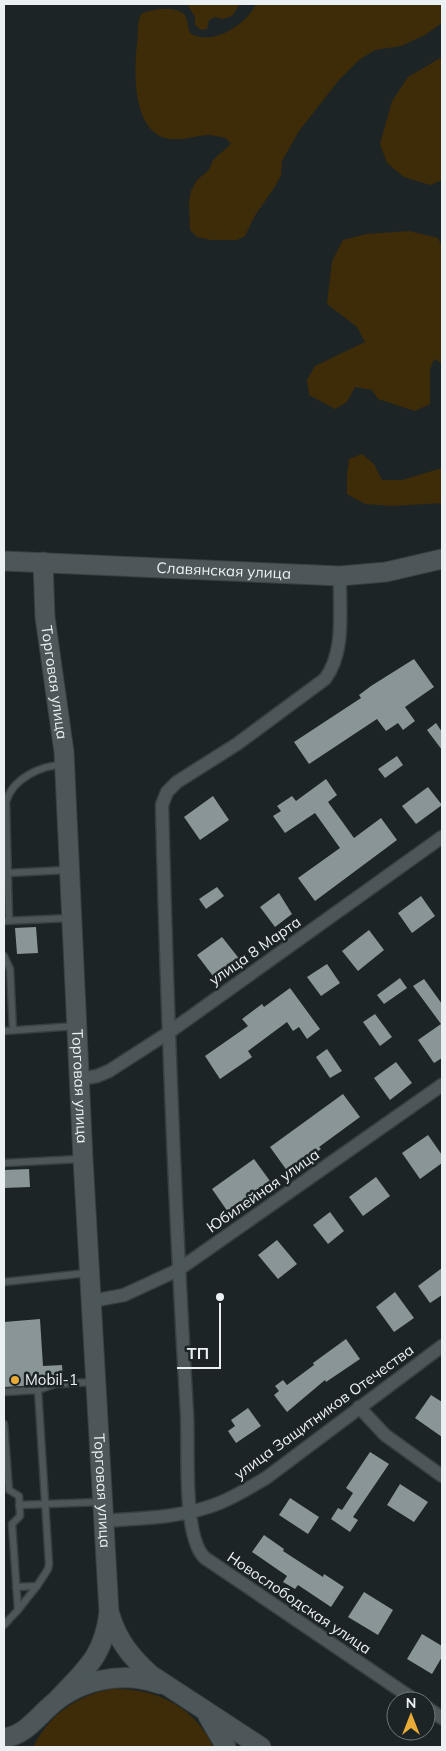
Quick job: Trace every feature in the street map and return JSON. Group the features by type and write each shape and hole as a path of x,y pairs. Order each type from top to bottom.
{"street":[{"name":"Славянская улица","path":"4,561 340,576 386,572 442,559"},
{"name":"Торговая улица","path":"43,562 45,617 61,720 64,765 83,1159 110,1612"},
{"name":"Новослободская улица","path":"340,576 338,644 333,668 325,678 237,744 177,782 167,792 162,805 168,1033 178,1270 189,1436 190,1512 196,1546 205,1558 401,1691"},
{"name":"улица 8 Марта","path":"80,1079 109,1072 168,1033 442,838"},
{"name":"Юбилейная улица","path":"92,1301 124,1295 178,1270 442,1084"},
{"name":"улица Защитников Отечества","path":"105,1521 190,1512 226,1500 266,1478 442,1346"},
{"path":"359,1407 385,1436 442,1476"},
{"path":"110,1612 114,1630 126,1650 151,1675 261,1747"},
{"path":"4,1738 18,1734 38,1718 57,1700 100,1650 107,1630 110,1612"},
{"path":"57,1700 83,1685 112,1678 142,1679 170,1688"},
{"path":"195,1703 216,1727 226,1747"},
{"path":"21,1747 38,1718"}],"lane":[{"path":"64,765 44,767 18,785 8,796 5,813 8,873 6,920 72,918"},
{"path":"8,873 69,870"},
{"path":"4,956 10,969 13,1030"},
{"path":"4,1031 77,1026"},
{"path":"4,1163 83,1159"},
{"path":"4,1282 29,1277 90,1273"},
{"path":"4,1392 38,1390 55,1384 96,1382"},
{"path":"4,1625 37,1586 48,1569 49,1564 38,1390"},
{"path":"4,1424 9,1490 19,1496 20,1516 12,1524 18,1610"},
{"path":"19,1505 103,1501"},
{"path":"16,1588 37,1586"}],"shaded area":[{"path":"187,4 240,4 232,16 222,19 215,17 209,20 207,29 201,30 195,25 195,17"},
{"path":"256,4 442,4 442,23 425,35 401,46 375,50 359,60 339,80 299,131 282,161 281,175 276,185 254,217 245,236 237,240 211,240 197,237 190,230 189,202 191,191 197,180 209,170 213,160 231,144 226,138 209,135 181,139 165,138 154,132 146,123 138,97 135,68 139,18 141,14 162,9 180,11 186,18 190,33 199,37 218,36 237,26"},
{"path":"442,57 442,180 430,185 404,177 387,163 380,144 392,101 408,77"},
{"path":"409,231 438,238 442,247 442,363 434,359 430,370 430,404 415,411 378,399 372,390 355,387 347,402 335,409 309,395 307,380 315,366 365,342 357,327 327,304 332,261 343,240 367,234"},
{"path":"362,454 374,464 382,480 402,480 442,468 442,503 392,506 365,504 347,494 349,459"},
{"path":"113,1689 144,1692 159,1696 172,1703 196,1721 213,1747 33,1747 48,1725 66,1708 88,1696"}],"building":[{"path":"414,659 434,687 405,707 415,721 403,730 398,723 386,731 377,719 309,764 294,742 361,698 359,695 371,686"},
{"path":"436,723 442,732 442,750 427,730"},
{"path":"397,756 403,765 385,778 378,769"},
{"path":"326,779 337,795 328,802 354,838 381,818 397,840 315,901 298,878 340,848 315,813 285,833 273,816 281,811 277,806 292,796 296,801"},
{"path":"428,787 442,805 416,824 402,806"},
{"path":"213,796 229,820 200,840 184,817"},
{"path":"217,887 224,896 206,909 199,899"},
{"path":"279,893 292,914 275,927 260,907"},
{"path":"421,896 435,916 412,933 398,913"},
{"path":"36,927 38,953 17,954 15,928"},
{"path":"369,930 384,950 358,971 342,951"},
{"path":"222,937 241,961 216,980 197,955"},
{"path":"327,964 340,983 321,996 307,977"},
{"path":"400,978 407,988 384,1004 377,995"},
{"path":"424,979 442,1004 442,1058 434,1063 418,1040 441,1024 413,986"},
{"path":"290,988 320,1029 307,1039 299,1027 293,1031 287,1022 248,1051 252,1057 220,1079 205,1056 248,1026 242,1019 262,1004 264,1007"},
{"path":"375,1014 392,1037 380,1046 363,1022"},
{"path":"327,1049 342,1071 330,1078 316,1057"},
{"path":"396,1062 412,1083 390,1100 374,1078"},
{"path":"343,1094 360,1117 319,1147 321,1149 288,1172 270,1147"},
{"path":"428,1135 442,1155 442,1163 420,1179 402,1153"},
{"path":"254,1159 270,1181 228,1212 212,1189"},
{"path":"29,1169 30,1187 4,1188 4,1170"},
{"path":"376,1177 390,1196 363,1216 349,1197"},
{"path":"330,1212 344,1231 328,1244 313,1225"},
{"path":"277,1240 297,1264 278,1279 258,1255"},
{"path":"442,1268 442,1295 430,1303 418,1286"},
{"path":"395,1292 414,1318 394,1332 376,1307"},
{"path":"40,1319 43,1366 62,1365 63,1379 40,1380 40,1384 37,1385 4,1387 4,1322"},
{"path":"346,1339 360,1359 326,1382 325,1380 287,1412 274,1395 279,1391 275,1386 283,1380 287,1385"},
{"path":"431,1395 442,1402 442,1437 415,1418"},
{"path":"248,1408 261,1426 236,1443 228,1431 235,1426 231,1420"},
{"path":"370,1452 389,1464 353,1517 358,1520 350,1532 331,1519 338,1508 342,1510 353,1493 346,1488"},
{"path":"400,1484 428,1502 414,1522 387,1505"},
{"path":"290,1498 319,1517 308,1534 279,1515"},
{"path":"264,1535 284,1549 283,1551 323,1577 324,1574 344,1587 331,1607 298,1585 295,1589 283,1582 287,1576 252,1552"},
{"path":"364,1592 393,1610 378,1635 348,1617"},
{"path":"422,1634 442,1646 442,1657 432,1674 407,1659"}],"place":[{"name":"ТП","path":"220,1297"},
{"name":"Mobil-1","path":"15,1380"}]}
